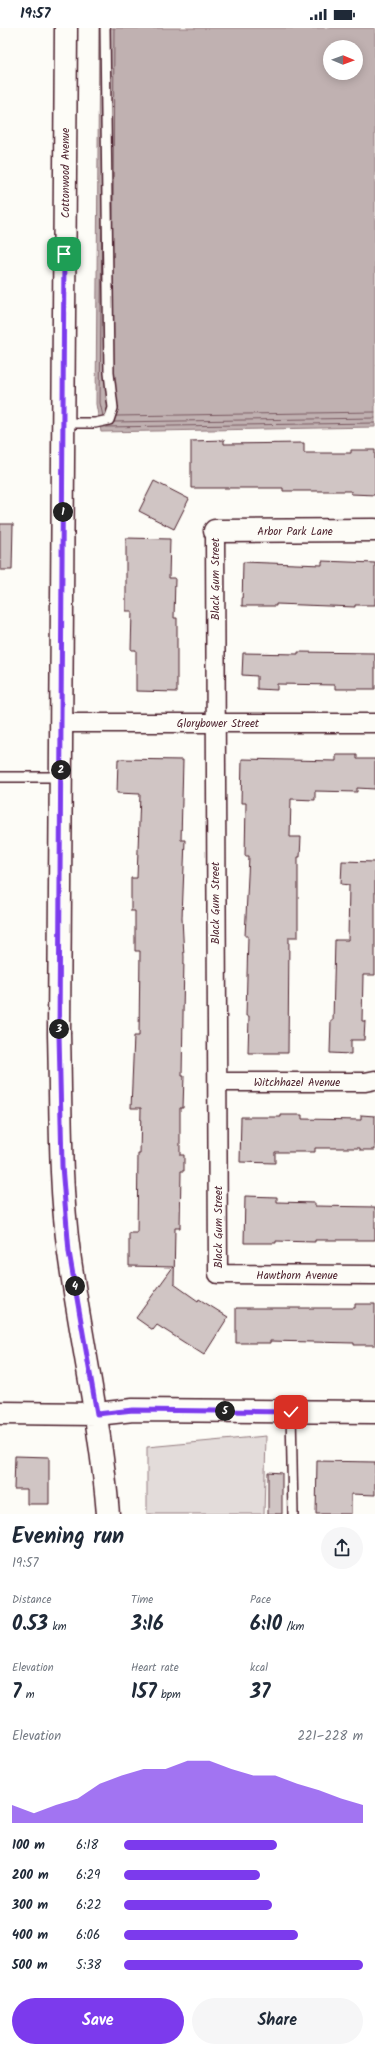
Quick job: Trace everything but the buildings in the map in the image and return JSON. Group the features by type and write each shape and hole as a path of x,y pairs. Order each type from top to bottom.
{"street":[{"name":"Cottonwood Avenue","path":"66,28 59,1034 62,1166 69,1252 97,1414 108,1514"},
{"name":"Arbor Park Lane","path":"215,531 375,530"},
{"name":"Black Gum Street","path":"215,531 218,1274"},
{"name":"Glorybower Street","path":"62,722 215,724 375,723"},
{"name":"Witchhazel Avenue","path":"218,1082 365,1082 375,1080"},
{"name":"Hawthorn Avenue","path":"218,1274 375,1275"},
{"path":"0,1413 97,1414 133,1410 375,1412"}],"lane":[{"path":"63,423 95,423 109,420 113,408 109,374 105,28"},
{"path":"0,777 61,777"},
{"path":"291,1412 293,1514"}],"shaded area":[{"path":"266,1436 264,1514 147,1514 147,1447"}],"water":[{"path":"99,28 375,28 375,427 101,432 96,404"}],"route":[{"path":"64,254 59,1034 62,1166 69,1252 97,1414 133,1410 291,1412"}]}
